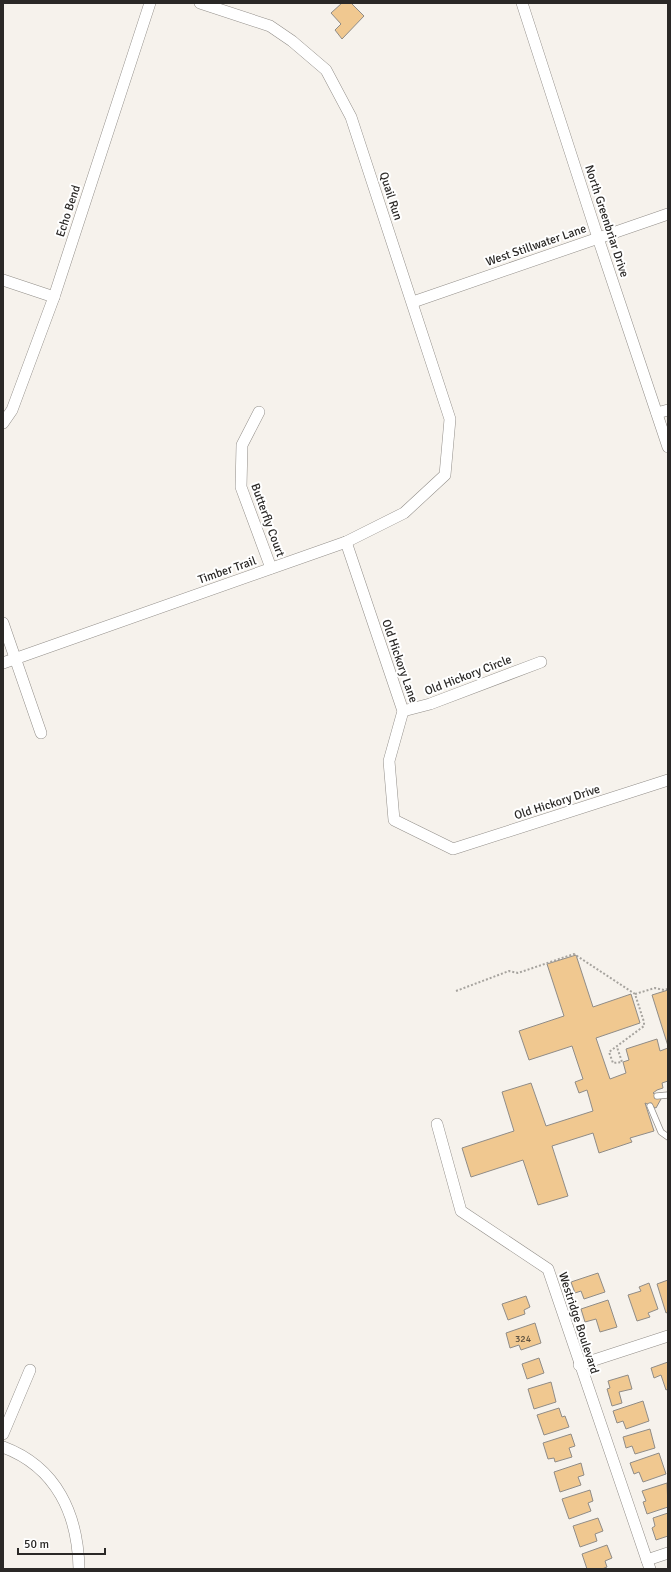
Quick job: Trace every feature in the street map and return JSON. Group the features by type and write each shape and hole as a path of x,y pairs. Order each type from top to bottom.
{"street":[{"name":"Echo Bend","path":"3,423 12,410 54,297 150,3"},
{"name":"Quail Run","path":"200,3 270,26 292,41 326,70 351,117 450,419 445,474"},
{"name":"North Greenbriar Drive","path":"522,3 598,238 668,447"},
{"name":"West Stillwater Lane","path":"412,302 668,214"},
{"path":"3,280 54,297"},
{"path":"657,413 668,410"},
{"name":"Butterfly Court","path":"259,412 242,445 241,487 272,568"},
{"name":"Timber Trail","path":"3,663 346,542 404,514 445,474"},
{"name":"Old Hickory Lane","path":"346,542 403,711 389,761 394,820 453,849"},
{"path":"3,623 41,733"},
{"name":"Old Hickory Circle","path":"403,711 430,704 541,662"},
{"name":"Old Hickory Drive","path":"453,849 668,780"},
{"name":"Westridge Boulevard","path":"437,1124 461,1211 548,1268 579,1365 648,1564"},
{"path":"579,1365 668,1336"},
{"path":"3,1434 30,1370"},
{"path":"3,1447 35,1465 56,1484 68,1508 76,1533 79,1552 79,1569"},
{"path":"648,1564 668,1553"}],"lane":[{"path":"657,1096 668,1095"},
{"path":"650,1106 661,1132 668,1137"}],"path":[{"path":"456,991 509,971 518,973 574,954 635,994 644,1026 609,1052 613,1063 622,1062 617,1047"},
{"path":"635,994 654,988 664,990 668,988"}],"building":[{"path":"342,3 351,3 364,16 342,39 335,30 341,24 331,13"},
{"path":"576,955 593,1007 631,994 640,1023 596,1038 610,1079 626,1073 623,1062 629,1060 626,1049 657,1039 660,1051 668,1048 668,1081 662,1083 663,1088 653,1093 661,1099 656,1108 645,1103 654,1131 630,1138 632,1142 599,1153 593,1133 552,1146 568,1196 538,1205 523,1160 471,1177 462,1148 514,1131 502,1092 531,1083 546,1126 593,1111 587,1090 579,1093 575,1082 583,1079 572,1046 529,1060 519,1031 564,1016 547,964"},
{"path":"668,990 668,1046 652,995"},
{"path":"598,1273 605,1292 584,1299 581,1291 575,1293 571,1282"},
{"path":"668,1280 668,1312 666,1313 657,1284"},
{"path":"649,1283 658,1309 648,1313 650,1317 637,1321 628,1295 641,1291 639,1287"},
{"path":"526,1296 530,1307 524,1310 525,1314 508,1320 502,1304"},
{"path":"608,1300 617,1327 600,1332 596,1319 585,1322 581,1309"},
{"path":"535,1323 541,1343 521,1350 519,1345 510,1348 506,1333"},
{"path":"539,1358 544,1373 527,1379 522,1364"},
{"path":"668,1362 668,1389 666,1390 661,1375 654,1378 651,1368"},
{"path":"628,1375 632,1389 619,1392 622,1403 612,1406 607,1389 610,1388 608,1381"},
{"path":"551,1382 556,1402 534,1409 528,1389"},
{"path":"643,1401 649,1421 626,1429 623,1421 617,1423 613,1411"},
{"path":"559,1408 562,1417 565,1416 569,1427 544,1435 537,1415"},
{"path":"650,1429 655,1448 635,1454 632,1446 626,1448 623,1437"},
{"path":"571,1434 575,1446 569,1448 572,1457 555,1462 554,1458 548,1459 543,1443"},
{"path":"659,1453 666,1474 643,1482 639,1472 634,1474 630,1463"},
{"path":"581,1463 584,1475 578,1477 581,1485 560,1492 554,1472"},
{"path":"667,1483 668,1507 647,1514 643,1502 646,1501 642,1491"},
{"path":"590,1490 593,1501 588,1503 591,1511 569,1519 562,1499"},
{"path":"668,1513 668,1536 656,1540 652,1528 655,1526 653,1518"},
{"path":"598,1518 603,1531 595,1534 597,1541 580,1547 573,1526"},
{"path":"607,1545 612,1558 605,1561 607,1567 602,1569 587,1569 582,1554"}]}
